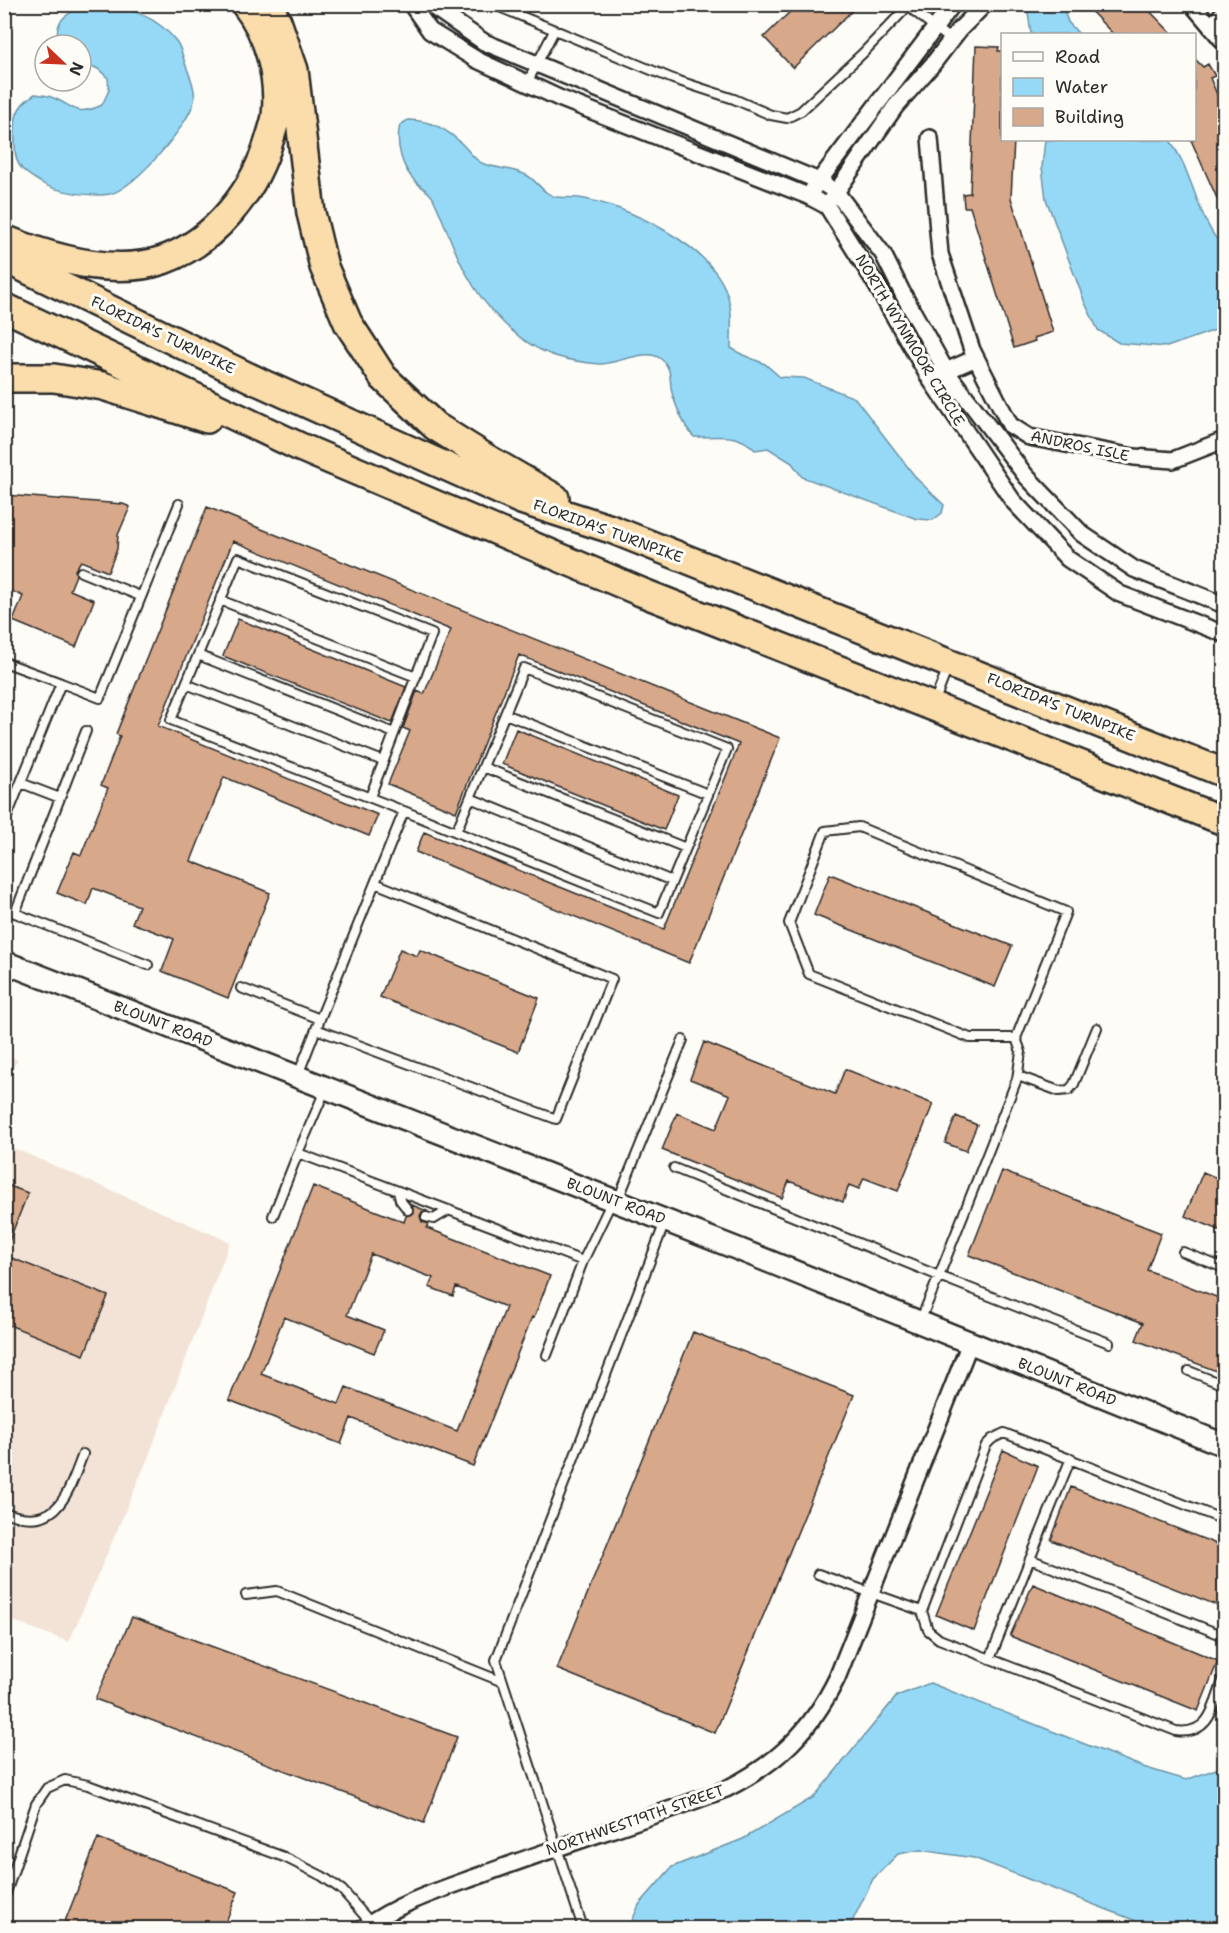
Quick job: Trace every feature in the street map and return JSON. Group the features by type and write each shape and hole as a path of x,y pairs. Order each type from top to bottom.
{"highway":[{"path":"4,239 34,251 78,263 123,267 163,260 205,238 240,201 263,162 276,117 275,77 267,45 245,4"},
{"path":"268,4 277,21 294,70 311,213 324,267 348,323 365,350 383,377 435,426 486,459 611,529"},
{"name":"FLORIDA'S TURNPIKE","path":"4,258 259,382 521,500 611,529 1224,773"},
{"path":"4,307 300,447 641,592 1224,821"},
{"path":"4,378 54,378 103,386 300,447"}],"street":[{"path":"411,4 430,31 477,60 570,102 808,196 827,206 895,107 951,40 985,4"},
{"name":"NORTH WYNMOOR CIRCLE","path":"429,4 484,42 819,181 836,192 883,254 946,370 1026,476 1082,534 1134,569 1224,605"},
{"path":"808,196 952,4"},
{"path":"1192,4 1224,42"},
{"path":"1211,27 1224,12"},
{"name":"ANDROS ISLE","path":"930,138 940,254 976,358 1010,425 1029,436 1134,457 1173,460 1224,440"},
{"name":"NORTH WYNMOOR CIRCLE","path":"827,206 874,281 930,379 1013,501 1068,559 1120,594 1224,634"},
{"path":"930,379 976,358"},
{"name":"BLOUNT ROAD","path":"4,962 666,1221 1224,1445"},
{"name":"NORTHWEST19TH STREET","path":"368,1926 407,1903 556,1847 726,1790 768,1765 787,1749 820,1710 837,1678 970,1343"}],"lane":[{"path":"492,4 673,78 734,99 771,115 787,118 801,111 910,6 951,40"},
{"path":"527,83 554,31"},
{"path":"4,662 100,698 179,504"},
{"path":"370,797 432,634 237,558 171,720 659,913 727,749 524,668 456,832"},
{"path":"81,572 140,596"},
{"path":"220,600 416,677"},
{"path":"198,655 394,733"},
{"path":"932,707 950,662"},
{"path":"4,824 61,683"},
{"path":"186,684 383,761"},
{"path":"505,714 708,794"},
{"path":"15,913 86,731"},
{"path":"483,767 686,848"},
{"path":"21,783 60,798"},
{"path":"470,798 672,881"},
{"path":"297,1077 404,811"},
{"path":"919,1322 1018,1076 1021,1052 1016,1038 1066,912 859,827 825,831 789,922 809,974 970,1038 1016,1038"},
{"path":"316,1029 556,1119 612,979 375,883"},
{"path":"4,909 148,965"},
{"path":"241,988 320,1019"},
{"path":"1018,1076 1059,1091 1069,1090 1074,1084 1096,1028"},
{"path":"547,1355 583,1261 615,1201 683,1040"},
{"path":"273,1216 326,1088"},
{"path":"298,1153 583,1261"},
{"path":"674,1168 1108,1343"},
{"path":"398,1191 400,1200 408,1210"},
{"path":"426,1217 434,1219 449,1210"},
{"path":"583,1929 496,1660 666,1221"},
{"path":"1183,1252 1224,1268"},
{"path":"1189,1371 1224,1385"},
{"path":"1224,1520 1004,1433 986,1445 922,1611 932,1635 1176,1731 1197,1730 1208,1719 1224,1678"},
{"path":"4,1512 33,1518 47,1516 58,1508 71,1486 83,1454"},
{"path":"990,1659 1071,1458"},
{"path":"1030,1559 1224,1636"},
{"path":"818,1574 922,1611"},
{"path":"246,1595 277,1591 503,1682"},
{"path":"4,1899 36,1804 46,1788 65,1780 88,1785 284,1857 322,1876 342,1890 368,1926"}],"shaded area":[{"path":"5,1055 18,1060 5,1078"},
{"path":"4,1144 230,1242 148,1458 69,1642 5,1618"}],"water":[{"path":"106,5 126,9 145,16 161,26 181,49 194,92 190,112 159,155 133,181 120,190 103,195 64,191 46,186 25,172 15,155 16,117 22,105 35,94 51,97 80,110 93,109 102,105 109,90 108,78 93,67 93,33 57,33 59,25 69,13 87,7"},
{"path":"1027,5 1062,5 1068,22 1078,33 1031,33"},
{"path":"408,120 439,127 458,140 481,162 489,166 523,173 552,196 579,198 620,209 665,230 686,244 704,259 718,276 727,294 731,314 731,348 765,364 780,377 804,378 855,398 917,479 944,505 942,513 933,520 917,519 802,477 792,463 768,448 755,450 742,440 735,438 694,437 676,405 667,367 661,359 655,356 640,355 600,364 560,357 528,343 503,323 482,299 457,255 433,198 407,171 398,140 400,125"},
{"path":"1045,141 1171,141 1184,164 1206,222 1224,248 1224,327 1167,347 1119,343 1098,330 1085,303 1046,199 1042,167"},
{"path":"930,1683 1143,1767 1186,1780 1224,1766 1224,1922 1189,1928 1149,1926 974,1858 920,1850 898,1854 873,1879 849,1928 629,1928 639,1905 672,1867 743,1839 814,1797 897,1696"}],"building":[{"path":"798,4 859,4 793,68 764,37"},
{"path":"1084,4 1143,4 1171,33 1112,33"},
{"path":"976,46 999,47 998,51 1001,51 1001,141 1014,141 1011,198 1053,332 1014,348 970,207 964,207 963,194 970,193"},
{"path":"1196,60 1203,67 1208,64 1215,76 1210,78 1224,111 1224,214 1191,141 1196,141"},
{"path":"4,495 123,504 130,507 118,535 117,549 108,572 81,561 75,570 76,575 70,590 94,600 76,647 13,621 23,596 4,588"},
{"path":"207,507 780,738 689,963 416,852 424,832 664,929 739,744 519,655 456,812 388,784 410,731 403,728 417,691 424,694 451,630 233,541 158,726 378,815 369,836 224,777 191,861 270,893 228,998 162,971 174,939 132,923 139,906 93,888 87,905 57,893 74,852 81,855 108,788 101,785 120,736 116,734"},
{"path":"238,619 406,687 392,723 223,656"},
{"path":"516,729 678,795 664,830 502,764"},
{"path":"830,874 1012,946 995,987 814,915"},
{"path":"400,949 417,956 420,950 539,998 518,1052 380,997"},
{"path":"704,1042 835,1094 845,1069 933,1104 898,1191 864,1178 859,1189 849,1185 843,1202 789,1181 782,1198 662,1150 677,1113 716,1129 730,1095 690,1079"},
{"path":"956,1116 977,1125 966,1151 945,1143"},
{"path":"1002,1171 1161,1233 1147,1270 1224,1300 1224,1374 1136,1340 1143,1323 969,1255"},
{"path":"1203,1172 1224,1181 1224,1232 1185,1216"},
{"path":"4,1184 28,1193 5,1251 4,1251"},
{"path":"313,1186 404,1222 406,1216 413,1213 412,1205 427,1211 422,1212 420,1216 422,1222 429,1224 427,1228 550,1276 473,1466 351,1418 341,1444 229,1400","holes":["371,1254 433,1278 429,1287 453,1296 456,1287 506,1307 457,1431 346,1387 339,1404 261,1374 284,1317 374,1353 384,1330 347,1315"]},
{"path":"4,1255 108,1296 84,1355 4,1323"},
{"path":"693,1332 854,1395 715,1733 557,1669"},
{"path":"1003,1450 1038,1466 974,1631 936,1615"},
{"path":"1071,1487 1224,1547 1224,1608 1051,1540"},
{"path":"1033,1584 1218,1661 1198,1711 1010,1636"},
{"path":"132,1617 457,1737 424,1823 95,1699"},
{"path":"98,1838 238,1892 223,1929 62,1929"}]}
